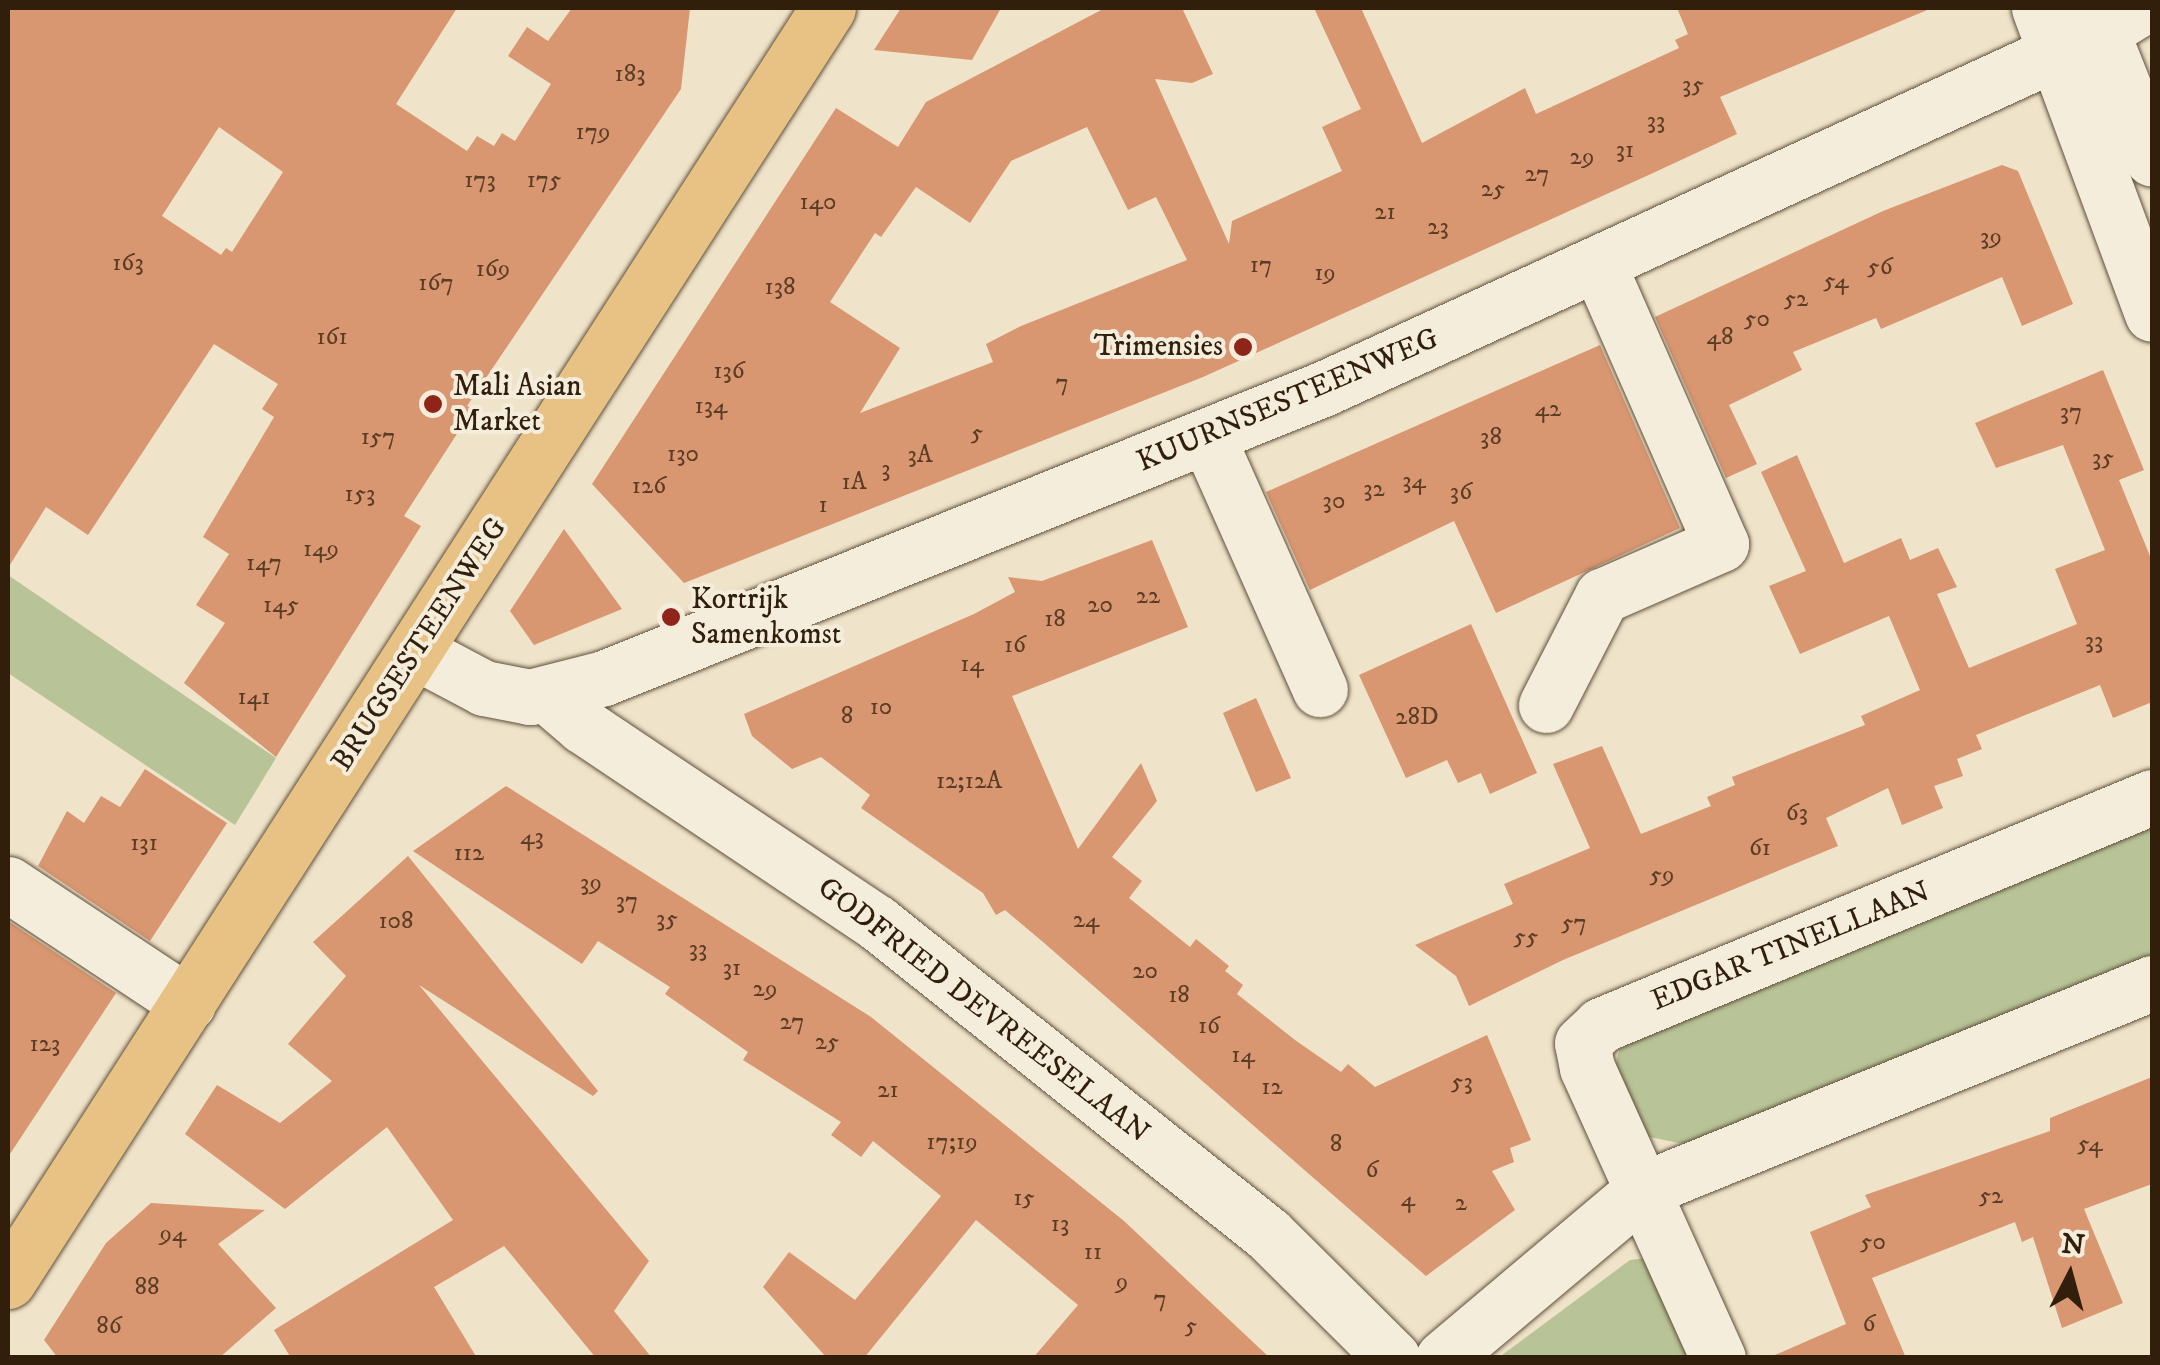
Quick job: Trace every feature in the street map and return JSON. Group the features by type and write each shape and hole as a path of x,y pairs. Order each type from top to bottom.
{"main road":[{"name":"BRUGSESTEENWEG","path":"8,1281 828,8"}],"street":[{"name":"KUURNSESTEENWEG","path":"416,652 484,688 548,696 1208,438 1598,264 2086,21"},
{"path":"2086,21 2152,159"},
{"path":"2086,21 2152,314"},
{"path":"1546,705 1602,596 1721,544 1598,264"},
{"path":"1208,438 1320,689"},
{"name":"GODFRIED DEVREESELAAN","path":"548,696 583,726 876,922 1268,1234 1393,1358"},
{"name":"EDGAR TINELLAAN","path":"1644,1189 1586,1068 1582,1043 1600,1025 2152,797"},
{"path":"8,884 188,1003"},
{"path":"1443,1358 1644,1189 2152,982"},
{"path":"1644,1189 1718,1358"}],"green space":[{"path":"8,575 276,758 235,825 8,673"},
{"path":"2152,822 2152,958 1698,1147 1640,1135 1614,1073 1619,1050 1634,1035"},
{"path":"1646,1258 1705,1358 1498,1358 1630,1260"}],"building":[{"path":"8,8 457,8 396,104 467,151 477,136 494,146 502,133 515,141 551,84 508,56 527,27 548,41 572,8 690,8 681,89 467,406 473,409 404,516 421,526 276,757 184,683 225,623 196,605 229,554 203,537 274,417 262,409 278,384 214,344 88,535 46,507 8,568","holes":["219,127 283,172 232,252 226,248 221,255 162,216"]},
{"path":"901,8 1001,8 972,60 874,50"},
{"path":"1105,8 1182,8 1213,74 1192,83 1155,79 1229,244 1232,221 1342,171 1322,127 1361,109 1314,8 1361,8 1422,143 1525,88 1536,114 1679,48 1675,40 1688,34 1677,8 1932,8 1720,97 1737,134 1653,173 1203,377 684,583 592,484 836,108 898,147 926,102","holes":["1087,127 1128,210 1156,197 1187,260 1021,326 986,344 993,362 860,413 900,348 830,302 875,233 881,237 916,187 970,223 1011,161"]},
{"path":"2002,165 2018,171 2073,304 2022,326 2002,277 1881,329 1876,318 1793,352 1802,370 1729,405 1757,464 1726,478 1655,317 1883,211"},
{"path":"1600,345 1680,528 1496,613 1454,521 1310,590 1266,492"},
{"path":"2103,370 2144,470 2119,480 2152,561 2152,702 2113,718 2100,685 1976,735 1982,749 1957,759 1963,776 1934,786 1943,808 1902,825 1888,788 1826,818 1838,846 1563,960 1469,1006 1456,976 1415,945 1513,904 1504,884 1590,848 1553,764 1602,746 1641,834 1711,806 1707,797 1735,785 1732,777 1865,725 1861,716 1920,690 1889,616 1800,654 1769,586 1806,571 1761,472 1797,455 1844,563 1901,538 1910,560 1938,548 1957,587 1937,594 1969,668 2077,624 2055,569 2105,550 2063,445 1996,468 1975,423"},
{"path":"564,529 622,609 534,645 510,611"},
{"path":"1152,540 1188,627 1012,696 1078,849 1141,763 1157,801 1112,857 1142,881 1129,898 1190,947 1196,939 1229,966 1225,971 1243,985 1237,994 1295,1040 1341,1072 1348,1064 1375,1087 1487,1035 1531,1140 1510,1148 1514,1162 1492,1171 1515,1210 1426,1276 1005,910 996,915 983,893 861,808 870,795 821,757 792,769 752,736 744,714 974,614 1015,592 1008,577 1042,581"},
{"path":"1471,624 1537,773 1490,794 1481,773 1458,783 1447,760 1406,778 1359,675"},
{"path":"1256,698 1291,778 1256,792 1223,713"},
{"path":"145,769 227,823 150,941 38,866 67,811 84,823 101,796 120,807"},
{"path":"506,786 871,1017 1124,1221 1270,1358 1033,1358 1078,1305 976,1220 864,1358 827,1358 763,1287 789,1252 855,1300 941,1196 873,1141 861,1157 831,1135 841,1122 743,1060 748,1052 665,994 670,987 598,941 582,964 413,851"},
{"path":"408,856 598,1091 593,1096 419,985 649,1261 614,1311 652,1358 596,1358 504,1246 434,1287 477,1358 291,1358 274,1330 453,1220 387,1127 285,1209 185,1134 217,1085 280,1123 332,1081 288,1044 346,976 313,942"},
{"path":"8,921 116,993 8,1157"},
{"path":"2152,1077 2152,1184 2084,1209 2123,1303 2062,1328 2033,1237 2022,1242 2015,1222 1872,1278 1906,1358 1768,1358 1846,1324 1810,1232 1871,1207 1865,1195 2050,1131 2050,1118"},
{"path":"151,1203 265,1210 218,1244 276,1308 219,1358 58,1358 44,1340 106,1243"}],"place":[{"name":"Trimensies","path":"1243,347"},
{"name":"Mali Asian Market","path":"433,404"},
{"name":"Kortrijk Samenkomst","path":"671,617"}]}
